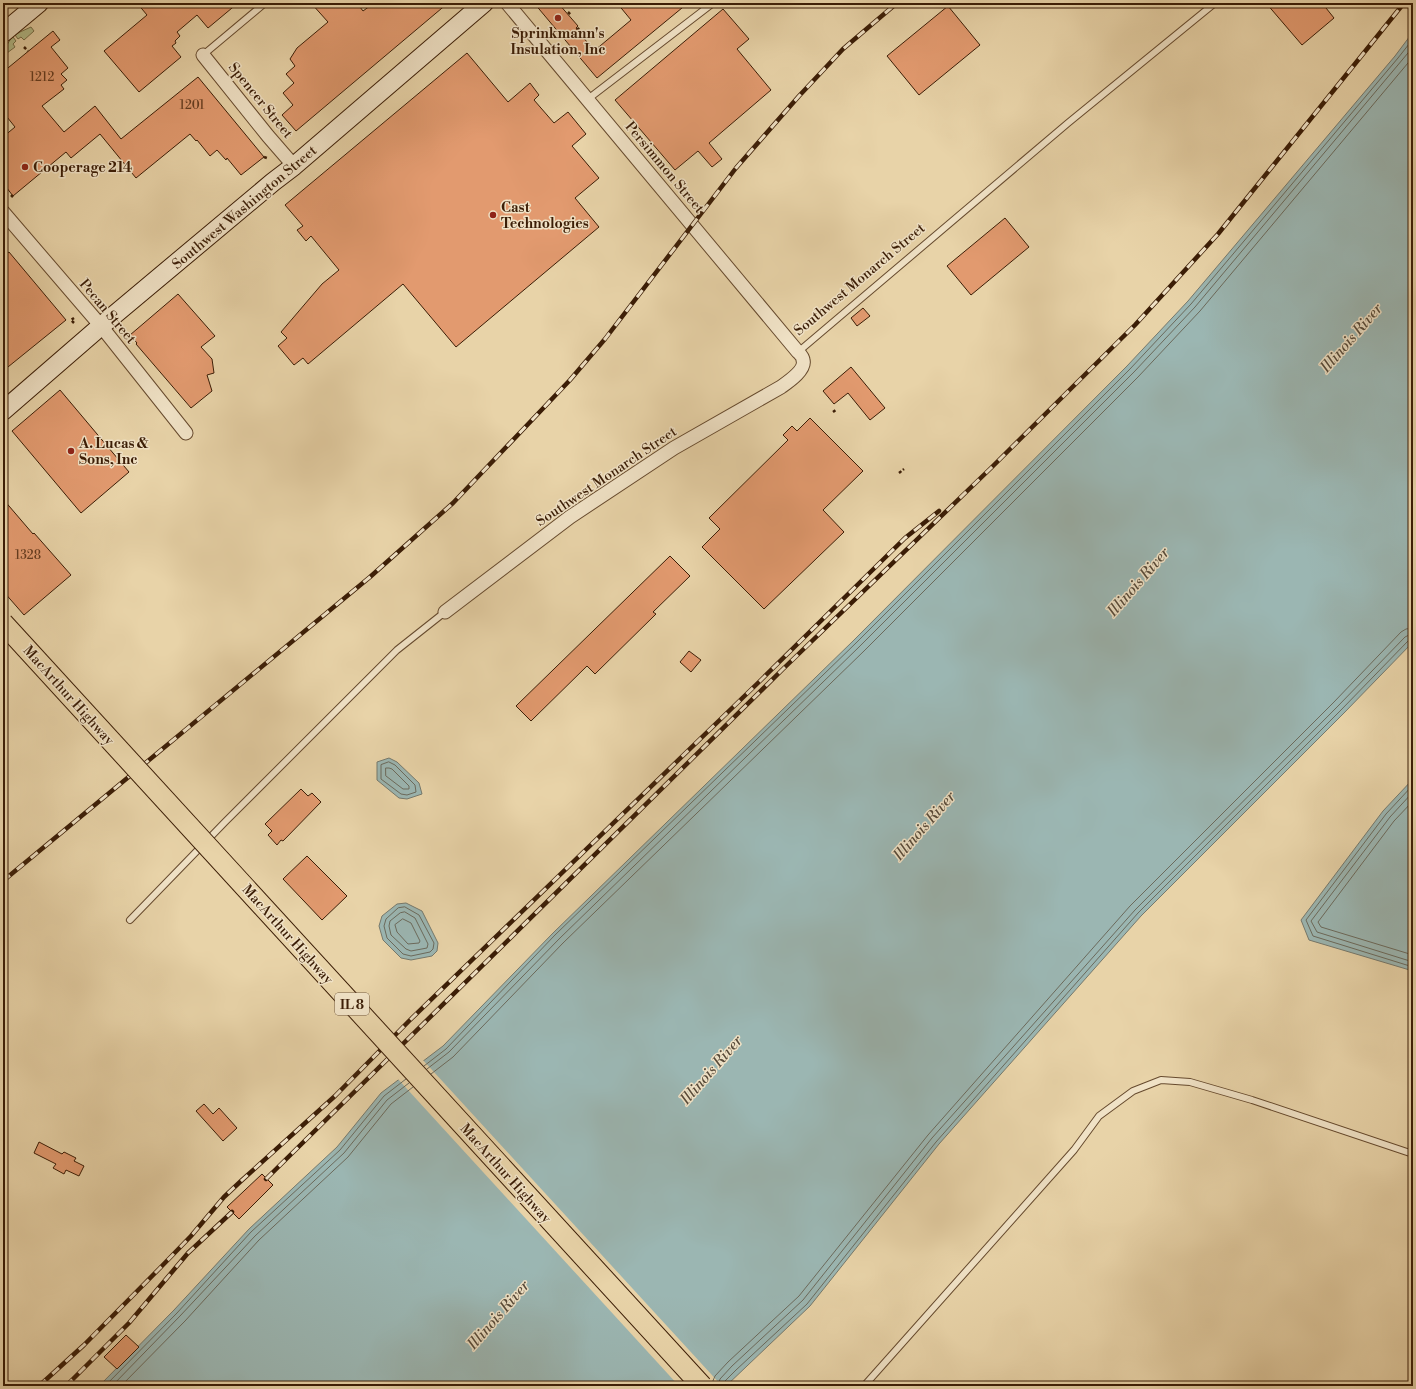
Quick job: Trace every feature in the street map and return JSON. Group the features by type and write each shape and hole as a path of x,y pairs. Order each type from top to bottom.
{"main road":[{"path":"3,33 39,3"},
{"name":"Southwest Washington Street","path":"3,411 101,326 294,166 484,3"},
{"name":"MacArthur Highway","path":"3,623 702,1386"}],"street":[{"name":"Persimmon Street","path":"507,3 798,352"},
{"name":"Spencer Street","path":"203,55 294,166"},
{"name":"Pecan Street","path":"5,218 101,326 186,433"},
{"name":"Southwest Monarch Street","path":"445,612 570,517 674,448 781,387 797,375 803,365 803,359 798,352"}],"lane":[{"path":"203,55 265,3"},
{"path":"588,99 713,3"},
{"name":"Southwest Monarch Street","path":"798,352 1062,128 1215,3"},
{"path":"130,920 224,822 397,650 445,612"},
{"path":"864,1386 1074,1150 1099,1116 1133,1091 1161,1080 1190,1082 1252,1100 1413,1154"}],"path":[{"path":"568,12 571,16"},
{"path":"577,30 580,27"},
{"path":"24,47 28,51"},
{"path":"74,318 71,320 74,323"},
{"path":"833,412 837,409"},
{"path":"899,473 904,469"}],"green space":[{"path":"31,27 34,31 24,40 21,37 18,39 15,35 20,32"},
{"path":"13,37 16,41 13,44 15,47 7,53 4,50"}],"water":[{"name":"Illinois River","path":"1413,32 1413,642 1141,916 939,1144 810,1306 726,1386 99,1386 174,1310 249,1229 337,1147 381,1093 443,1046 553,933 853,641 1127,366 1188,301 1395,56"},
{"path":"389,758 397,762 419,783 422,794 407,799 399,798 377,780 377,762"},
{"path":"1413,779 1413,971 1309,940 1301,920 1383,811"},
{"path":"406,903 422,911 438,943 437,951 432,956 411,960 401,958 383,940 379,926 382,916 397,904"}],"pier":[{"path":"422,1059 722,1386 679,1386 397,1078"}],"building":[{"path":"137,3 238,3 208,28 197,15 177,32 180,36 175,41 176,43 172,46 181,57 139,92 104,51 147,15"},
{"path":"311,3 357,3 363,11 374,3 448,3 296,131 282,115 293,105 283,93 294,83 286,74 295,66 290,59 297,48 328,22"},
{"path":"534,3 558,3 578,26 576,28 594,51 631,20 617,3 688,3 597,78"},
{"path":"1266,3 1322,3 1334,18 1302,45"},
{"path":"948,6 980,45 919,95 887,56"},
{"path":"723,9 749,39 737,49 771,90 709,143 722,159 712,167 698,151 675,170 615,100"},
{"path":"53,31 60,40 51,47 68,68 61,74 67,80 61,85 64,89 42,106 64,132 95,106 121,139 198,77 264,157 241,175 227,158 226,160 217,150 210,156 190,134 136,178 100,134 71,158 66,152 13,196 3,183 3,137 15,127 3,112 3,72"},
{"name":"Cast Technologies","path":"467,53 508,102 530,83 539,95 534,100 554,123 568,112 586,134 572,146 599,178 575,198 599,227 456,347 403,284 308,364 303,358 294,365 278,346 287,338 281,332 322,284 339,270 311,236 306,241 297,230 303,226 285,205"},
{"path":"1005,218 1029,247 971,295 947,266"},
{"path":"9,252 66,320 3,371 3,256"},
{"path":"178,294 215,336 201,347 212,359 214,373 207,375 212,391 191,408 130,335"},
{"path":"863,308 870,316 857,326 851,318"},
{"path":"851,367 885,408 870,420 848,393 834,404 823,391"},
{"name":"A. Lucas & Sons, Inc","path":"60,390 129,472 81,513 12,431"},
{"path":"810,418 863,471 823,510 844,532 764,609 702,547 720,529 709,518 788,440 783,435 792,426 797,431"},
{"path":"3,499 71,575 24,615 3,591"},
{"path":"670,556 690,576 653,612 656,614 595,674 587,666 531,721 516,706"},
{"path":"689,651 701,660 691,672 680,662"},
{"path":"301,789 308,796 312,793 321,802 283,841 281,840 277,845 268,835 272,831 265,824"},
{"path":"307,856 347,896 322,920 283,879"},
{"path":"204,1104 213,1114 219,1108 237,1128 223,1141 196,1111"},
{"path":"39,1142 62,1154 64,1152 76,1158 74,1161 84,1166 79,1176 66,1170 64,1174 53,1168 56,1164 34,1153"},
{"path":"262,1174 273,1185 239,1219 227,1207"},
{"path":"126,1335 139,1347 117,1369 104,1357"}],"railway":[{"path":"3,881 370,577 453,503 570,380 605,339 736,168 799,96 843,49 897,3"},
{"path":"266,1179 783,669 991,468 1135,325 1218,234 1404,3"},
{"path":"39,1386 84,1345 159,1269 191,1236 224,1197 335,1096 409,1021 761,680 905,538 939,511"},
{"path":"66,1386 129,1323 188,1253 232,1212"}],"place":[{"name":"Sprinkmann's Insulation, Inc","path":"558,18"},
{"name":"Cooperage 214","path":"25,167"},
{"name":"Cast Technologies","path":"493,215"},
{"name":"A. Lucas & Sons, Inc","path":"71,451"}]}
